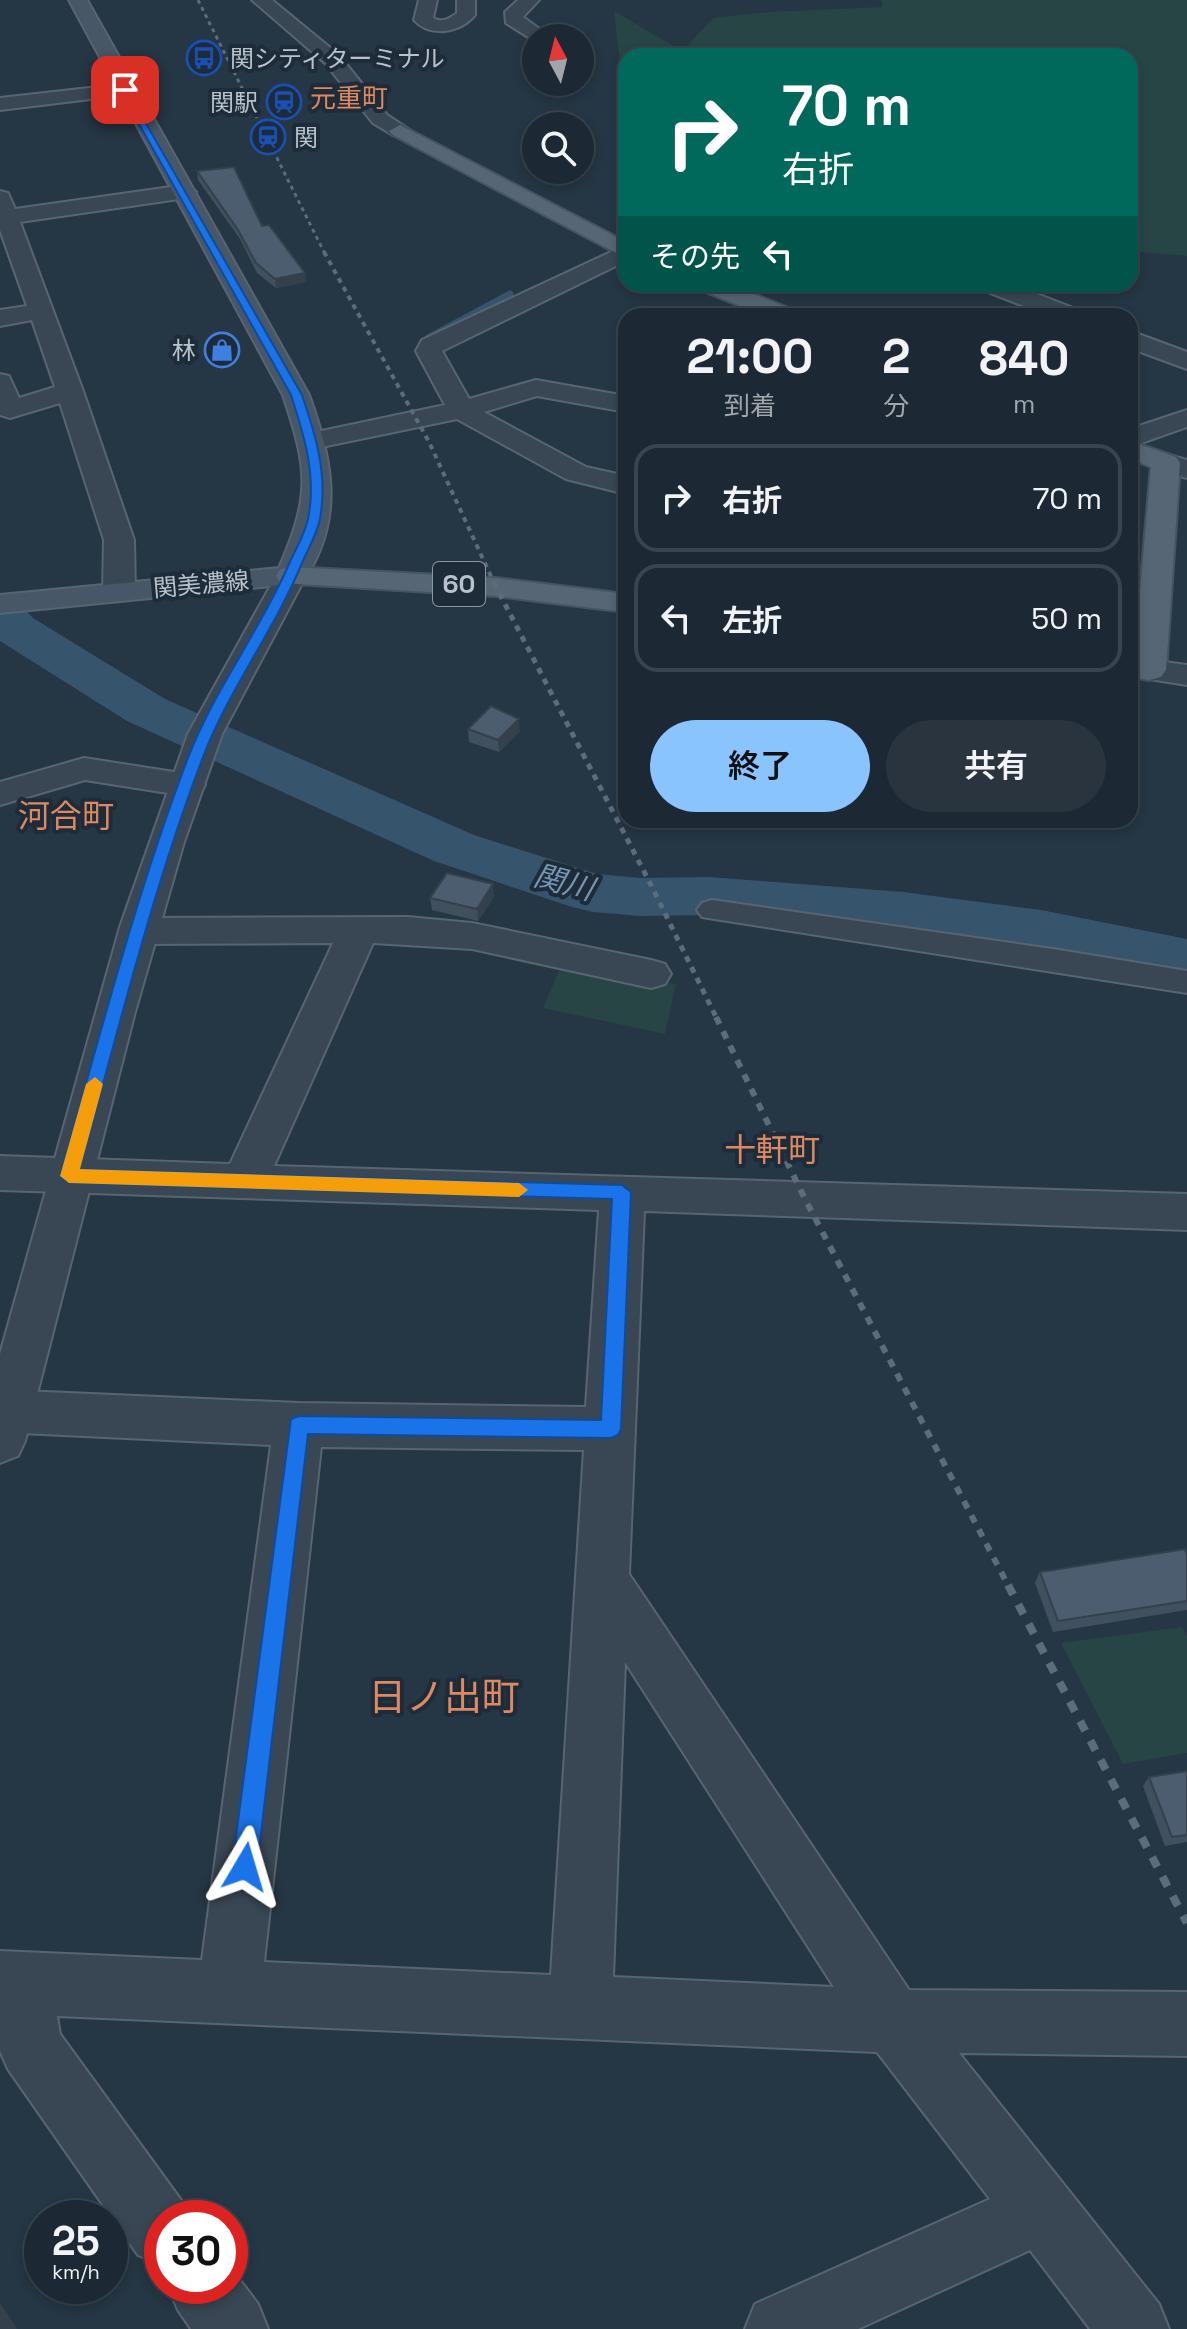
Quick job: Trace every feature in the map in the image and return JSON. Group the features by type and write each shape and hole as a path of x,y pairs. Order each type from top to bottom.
{"main road":[{"name":"関美濃線","path":"0,604 291,576 314,521 318,484 312,441 296,395 78,0"},
{"path":"400,131 618,248"},
{"path":"727,292 767,308"},
{"path":"1138,452 1176,466 1140,668"},
{"name":"60","path":"291,576 496,587 618,602"}],"street":[{"path":"261,0 332,59 380,119 400,131"},
{"path":"428,0 423,20 429,25 444,26 456,24 466,15 466,0"},
{"path":"522,25 513,19 514,12 530,0"},
{"path":"0,104 125,90"},
{"path":"119,592 119,540 70,391 2,211 185,192"},
{"path":"618,256 431,345 429,351 461,410 576,473 618,483"},
{"path":"1010,292 1051,308"},
{"path":"0,318 41,311"},
{"path":"1138,342 1187,361"},
{"path":"0,382 5,412 70,391"},
{"path":"312,441 461,410 536,388 618,403"},
{"path":"1138,436 1187,418"},
{"path":"291,576 216,711 191,771 138,931 3,1421 611,1429"},
{"path":"1140,668 1187,675"},
{"path":"0,794 84,769 191,771"},
{"path":"712,910 1059,960 1187,982"},
{"path":"138,931 359,930 472,936 651,974"},
{"path":"244,1182 359,930"},
{"path":"0,1173 875,1199 1187,1212"},
{"path":"580,2007 622,1192"},
{"path":"229,1993 299,1425"},
{"path":"603,1581 893,2021 1134,2329"},
{"path":"144,2206 30,2047 10,1983 893,2021 1187,2024"},
{"path":"780,2329 1041,2210"},
{"path":"215,2304 233,2329"}],"green space":[{"path":"881,0 1187,0 1187,256 1138,252 1138,48 685,48 713,18 883,7"},
{"path":"614,11 677,48 618,48"},
{"path":"563,961 676,984 665,1034 543,1008"},
{"path":"1182,1627 1187,1636 1187,1753 1123,1764 1061,1643"}],"building":[{"path":"234,167 262,226 269,225 305,273 275,279 256,263 238,230 197,171"},
{"path":"491,706 519,719 498,740 468,729"},
{"path":"447,873 493,884 477,909 430,898"},
{"path":"1185,1549 1187,1601 1058,1621 1040,1572"},
{"path":"1187,1771 1187,1835 1172,1837 1149,1777"}],"waterway":[{"path":"428,338 510,294"},
{"name":"関川","path":"0,612 15,629 146,710 454,848 593,893 641,897 709,896 903,912 1041,930 1187,960"}],"railway":[{"path":"198,0 324,252"},
{"path":"324,252 429,442 495,584"},
{"path":"495,584 618,821"},
{"path":"621,828 717,1019"},
{"path":"716,1017 805,1199 1009,1587"},
{"path":"1008,1585 1187,1923"}],"slow traffic":[{"path":"95,1084 69,1176 519,1190"}],"place":[{"name":"関シティターミナル","path":"204,58"},
{"name":"関駅","path":"284,102"},
{"name":"関","path":"268,137"},
{"name":"林","path":"222,350"}],"district":[{"name":"元重町","path":"349,98"},
{"name":"河合町","path":"66,816"},
{"name":"十軒町","path":"772,1150"},
{"name":"日ノ出町","path":"444,1697"}],"route":[{"path":"125,90 185,192 296,395 312,441 318,484 314,521 291,576 216,711 196,757 138,931 69,1176 622,1192 611,1429 299,1425 245,1867"}]}
